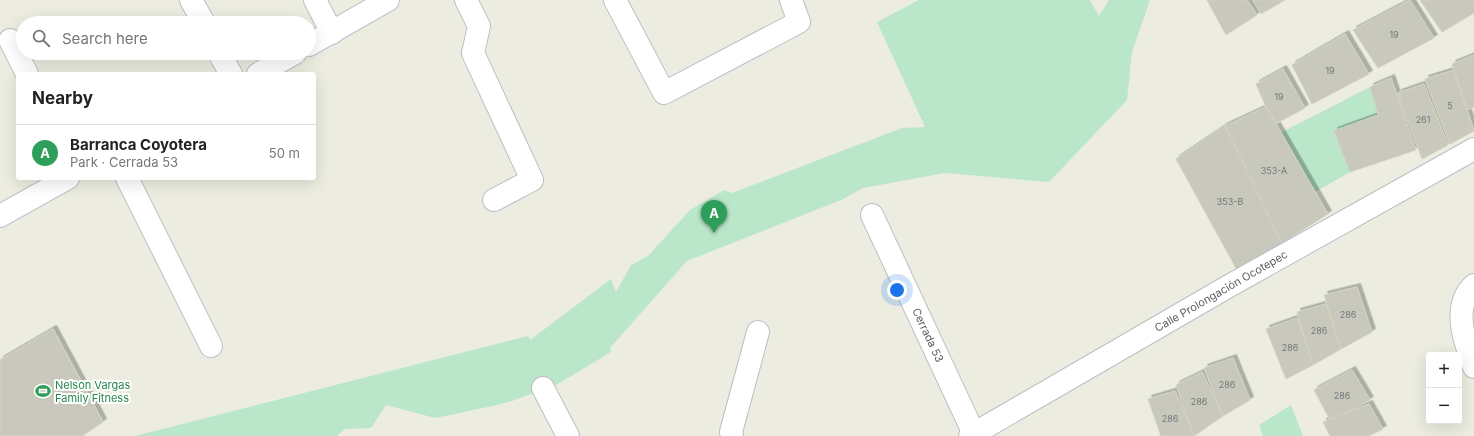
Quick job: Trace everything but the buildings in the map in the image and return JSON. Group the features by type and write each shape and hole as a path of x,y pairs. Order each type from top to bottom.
{"street":[{"path":"191,0 200,16"},
{"path":"315,0 332,33"},
{"path":"316,41 388,0"},
{"path":"466,0 479,26 473,53 532,180 494,200"},
{"path":"615,0 664,93 799,22 791,0"},
{"path":"10,40 16,52"},
{"path":"20,60 26,72"},
{"path":"223,60 230,72"},
{"path":"262,72 283,60"},
{"name":"Calle Prolongación Ocotepec","path":"972,435 1229,286 1474,149"},
{"path":"0,216 64,180"},
{"path":"128,180 211,346"},
{"name":"Cerrada 53","path":"872,214 972,435"},
{"path":"1474,285 1461,308 1463,336 1474,367"},
{"path":"732,436 731,432 758,332"},
{"path":"543,388 568,436"}],"green space":[{"path":"919,0 1090,0 1099,16 1109,0 1150,0 1132,52 1127,100 1049,182 945,173 863,188 841,200 687,261 610,348 611,352 558,384 512,401 435,418 386,405 371,428 345,429 337,436 135,436 528,336 530,340 611,279 616,292 631,265 648,256 690,210 724,190 732,193 902,128 925,127 877,22"},
{"path":"1370,87 1378,115 1334,131 1350,172 1315,192 1282,132"},
{"path":"1291,405 1303,436 1263,436 1259,425"}],"place":[{"name":"Barranca Coyotera","path":"714,233"},
{"name":"Nelson Vargas Family Fitness","path":"43,391"}]}
